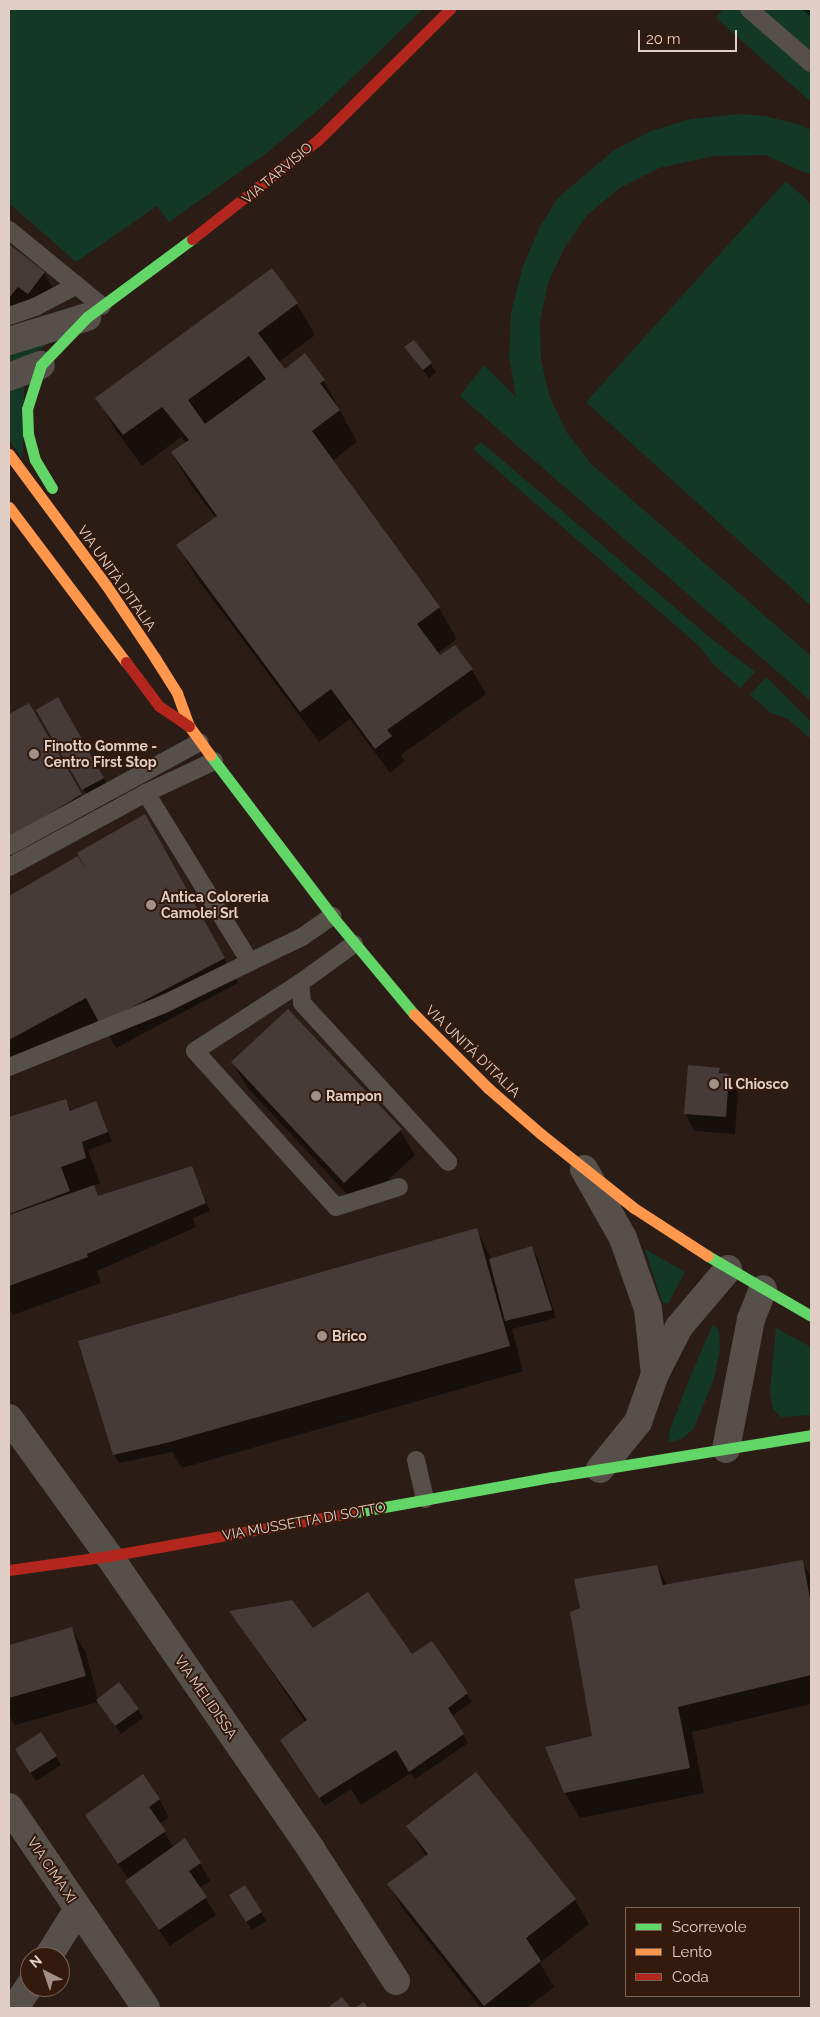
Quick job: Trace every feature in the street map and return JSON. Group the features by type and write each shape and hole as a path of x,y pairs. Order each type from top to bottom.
{"street":[{"name":"VIA TARVISIO","path":"9,377 41,365 95,311 242,202 318,140 450,9"},
{"name":"VIA TARVISIO","path":"9,341 95,311"},
{"name":"VIA TARVISIO","path":"41,365 27,409 28,434 35,460 59,499"},
{"name":"VIA UNITÀ D'ITALIA","path":"9,454 106,585 177,693 189,726 200,742 332,916 409,1009 488,1088 634,1208 728,1269 811,1316"},
{"name":"VIA UNITÀ D'ITALIA","path":"9,507 159,706 189,726"},
{"path":"74,522 96,553 106,585"},
{"path":"584,1168 624,1238 648,1309 655,1374"},
{"path":"600,1470 638,1422 655,1374 679,1327 728,1269"},
{"path":"726,1449 751,1319 763,1289"},
{"name":"VIA MELIDISSA","path":"9,1418 109,1556 311,1849 396,1981"},
{"name":"VIA MUSSETTA DI SOTTO","path":"9,1570 109,1556 425,1499 811,1435"},
{"name":"VIA CIMA XI","path":"9,1807 146,2008"},
{"name":"VIA CIMA XI","path":"54,1947 78,1909"},
{"path":"16,2008 23,1997"}],"lane":[{"path":"749,9 811,63"},
{"path":"9,230 77,285 95,311"},
{"path":"9,316 35,307 77,285"},
{"path":"9,846 200,742"},
{"path":"9,867 146,793 214,761"},
{"path":"146,793 250,962"},
{"path":"9,1067 164,1004 302,937 332,916"},
{"path":"354,944 300,983 195,1051 336,1207 399,1187"},
{"path":"300,983 302,1004 448,1162"},
{"path":"416,1460 425,1499"}],"green space":[{"path":"9,9 423,9 324,105 268,152 169,222 157,206 76,262 9,203"},
{"path":"723,9 811,9 811,102 716,18"},
{"path":"740,114 765,116 801,125 811,130 811,175 765,155 714,156 659,168 620,188 587,215 565,247 548,283 540,321 541,360 550,398 567,433 591,464 811,656 811,701 460,396 484,365 516,397 509,356 511,313 523,266 540,227 557,199 613,151 651,131 691,119"},
{"path":"786,181 811,204 811,606 586,402"},
{"path":"62,333 28,358 9,367 9,354"},
{"path":"24,382 23,459 9,440 9,389"},
{"path":"481,442 713,640 755,672 740,688 712,663 700,647 473,449"},
{"path":"766,677 811,722 811,739 788,719 771,713 750,695"},
{"path":"645,1249 685,1272 668,1304 662,1302"},
{"path":"713,1324 719,1330 720,1348 714,1379 694,1428 683,1438 668,1443 670,1430 688,1382"},
{"path":"776,1328 811,1347 811,1415 781,1417 773,1409 770,1391"}],"building":[{"path":"9,244 45,272 28,294 18,287 9,298"},
{"path":"272,268 298,303 258,333 285,369 305,353 325,380 320,383 340,410 312,431 440,607 417,624 440,655 455,645 473,669 387,730 392,736 375,749 331,689 300,712 176,545 217,516 171,452 189,440 162,407 123,435 95,398","holes":["249,356 266,379 205,424 188,400"]},
{"path":"414,340 432,363 423,370 404,347"},
{"path":"58,697 104,778 82,790 36,710"},
{"name":"Finotto Gomme - Centro First Stop","path":"29,703 82,794 9,838 9,714"},
{"path":"145,814 225,958 100,1024 86,998 9,1040 9,896 78,856 87,872 77,853"},
{"name":"Rampon","path":"288,1009 402,1129 344,1183 231,1062"},
{"path":"688,1065 720,1068 719,1073 729,1074 726,1117 684,1114"},
{"path":"66,1099 70,1111 96,1101 108,1132 82,1142 86,1158 61,1167 70,1191 9,1214 9,1117"},
{"path":"192,1166 206,1203 87,1254 88,1257 9,1286 9,1215 94,1185 98,1196"},
{"name":"Brico","path":"477,1228 510,1346 166,1443 113,1455 78,1341"},
{"path":"532,1246 552,1310 505,1321 489,1259"},
{"path":"803,1560 811,1604 811,1675 678,1707 690,1768 564,1793 545,1747 592,1736 570,1612 580,1608 574,1579 657,1565 663,1585"},
{"path":"368,1592 412,1654 432,1641 468,1693 448,1708 464,1734 409,1772 396,1750 319,1798 280,1740 307,1720 229,1611 292,1600 313,1628"},
{"path":"72,1627 86,1676 9,1698 9,1645"},
{"path":"119,1682 139,1709 115,1726 96,1700"},
{"path":"41,1732 57,1756 30,1773 15,1749"},
{"path":"476,1772 576,1899 526,1938 541,1961 484,2006 387,1884 428,1854 406,1826"},
{"path":"143,1774 160,1799 149,1807 166,1831 118,1864 85,1815"},
{"path":"185,1838 201,1863 189,1871 207,1897 159,1930 125,1881"},
{"path":"245,1885 262,1912 246,1922 229,1895"},
{"path":"342,1997 351,2008 327,2008"},
{"path":"364,2002 368,2008 354,2008"}],"traffic: fast":[{"path":"52,488 35,460 28,434 27,409 41,365 87,317 192,239"},
{"path":"210,755 332,916 414,1014"},
{"path":"708,1256 811,1316"},
{"path":"351,1513 552,1477 811,1435"}],"traffic: slow":[{"path":"9,454 106,585 155,658 177,693 189,726 210,755"},
{"path":"9,507 126,662"},
{"path":"414,1014 488,1088 541,1134 634,1208 708,1256"}],"traffic: jam":[{"path":"192,239 318,140 450,9"},
{"path":"126,662 159,706 189,726"},
{"path":"9,1570 109,1556 351,1513"}],"place":[{"name":"Finotto Gomme - Centro First Stop","path":"34,754"},
{"name":"Antica Coloreria Camolei Srl","path":"151,905"},
{"name":"Il Chiosco","path":"714,1084"},
{"name":"Rampon","path":"316,1096"},
{"name":"Brico","path":"322,1336"}]}
